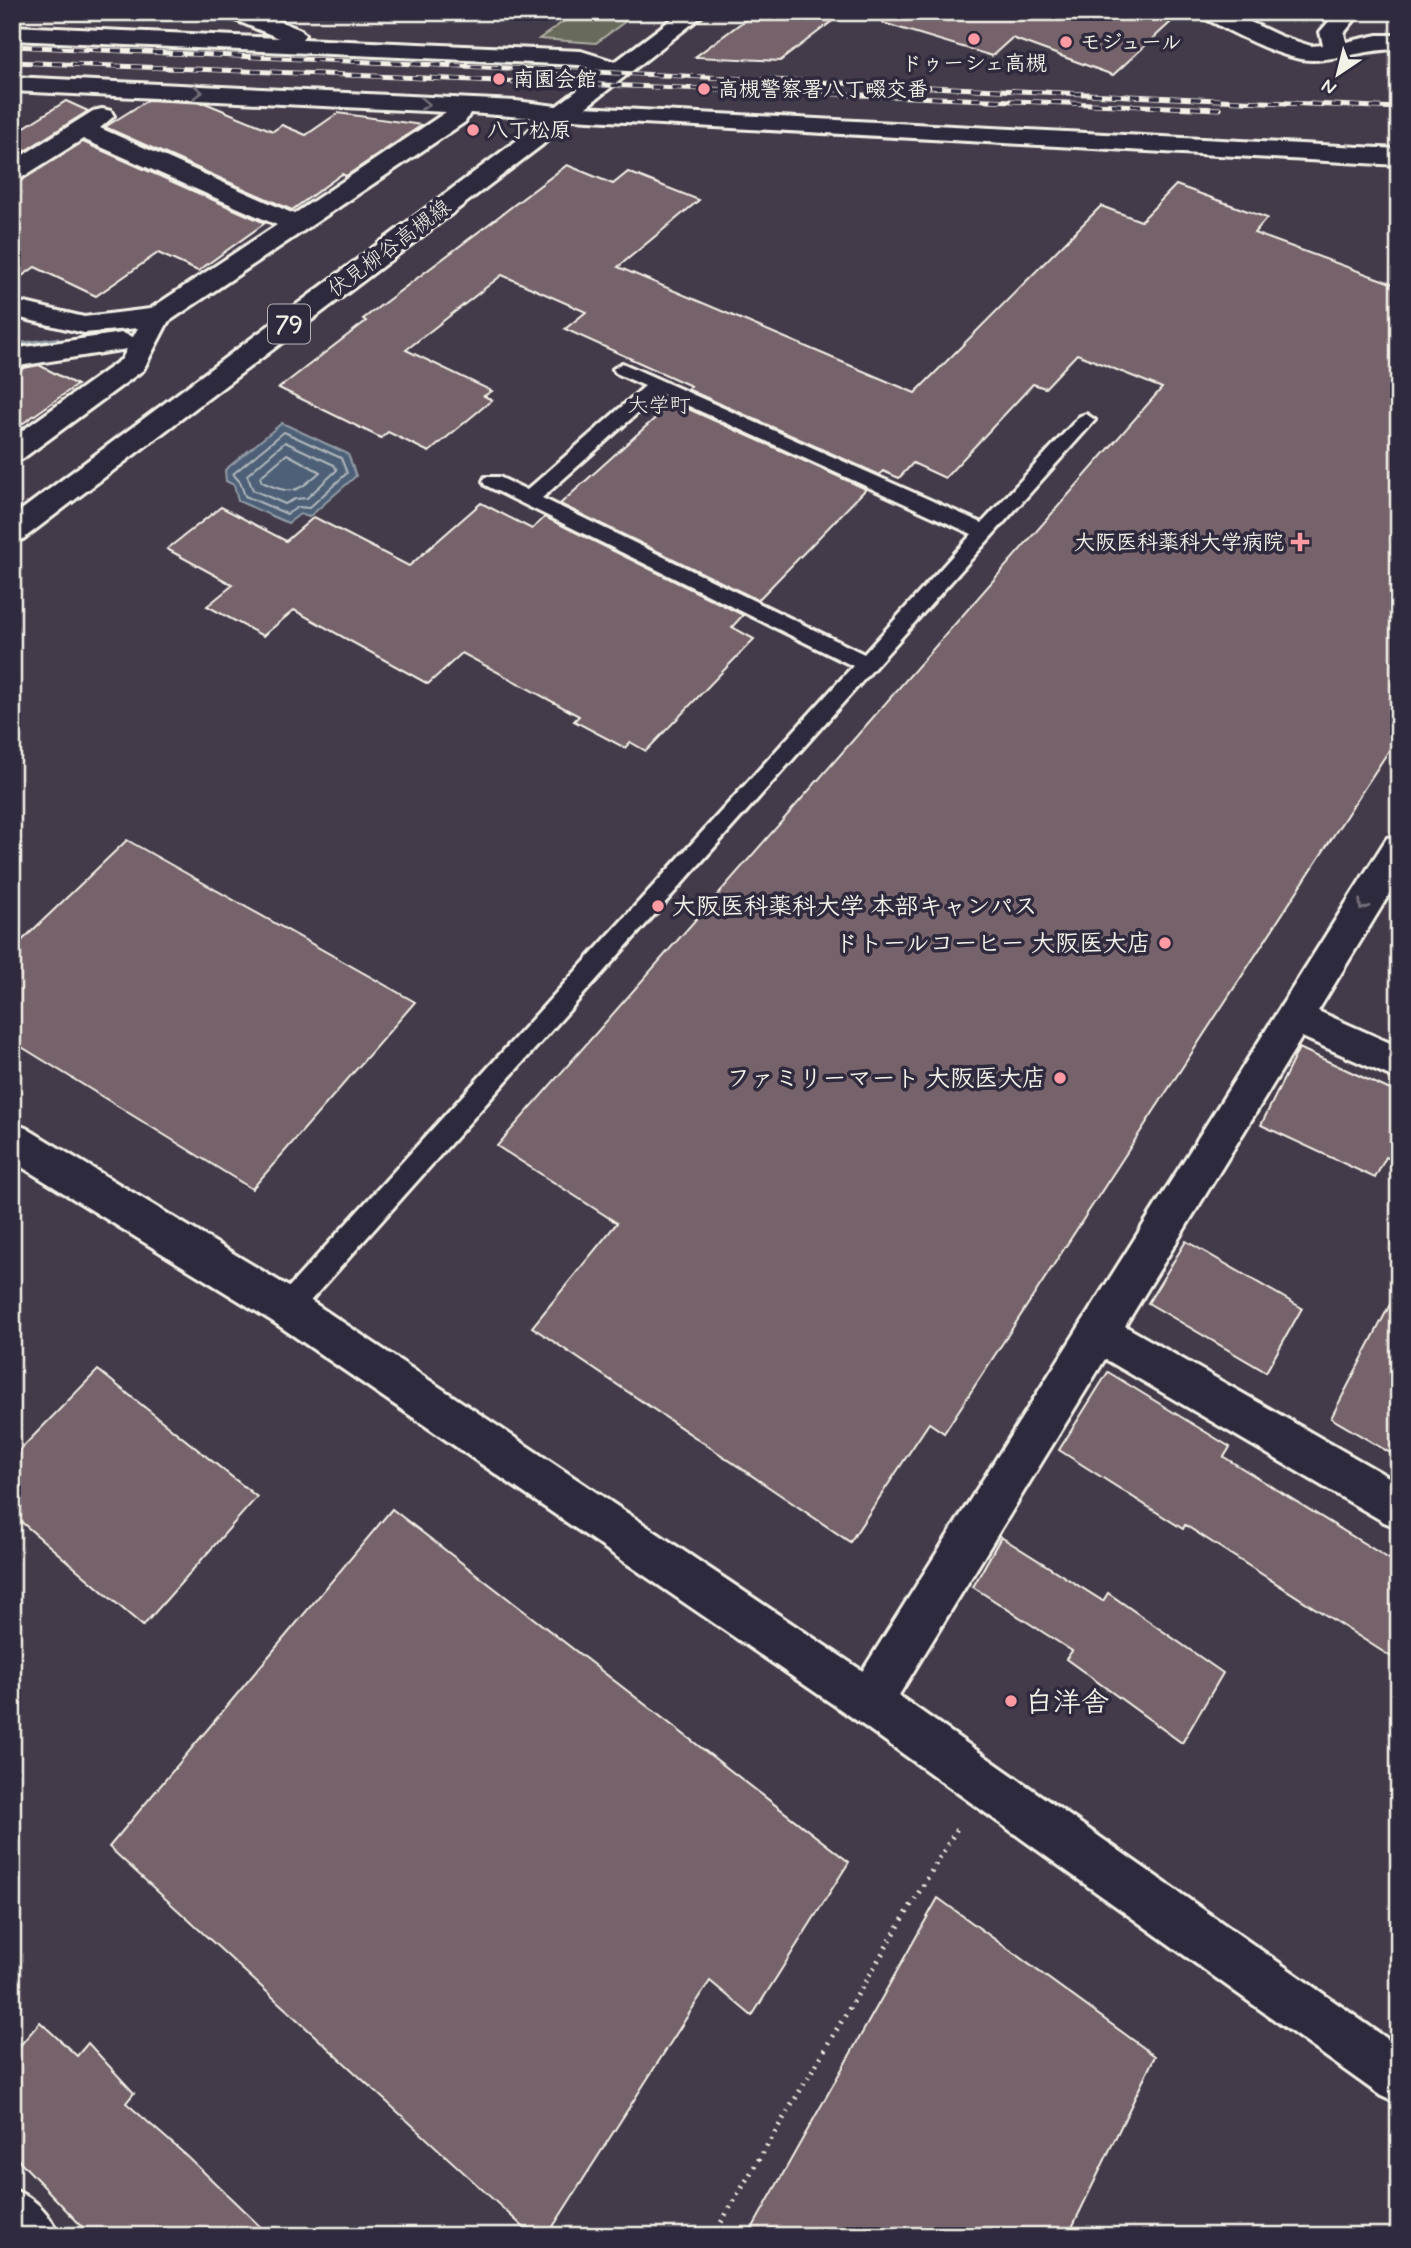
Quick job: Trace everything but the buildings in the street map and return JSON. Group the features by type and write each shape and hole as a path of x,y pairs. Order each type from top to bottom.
{"street":[{"path":"236,12 277,18 293,35 289,44"},
{"name":"伏見柳谷高槻線","path":"12,532 533,140 618,70 696,12"},
{"path":"1210,12 1272,41 1309,53 1336,51 1378,42 1399,42"},
{"path":"1336,51 1332,32 1350,12"},
{"path":"12,33 580,58 618,70"},
{"path":"12,84 1399,157"},
{"path":"12,173 124,102 130,89"},
{"path":"12,358 151,328 456,117 460,106"},
{"path":"82,129 298,225"},
{"path":"12,308 84,325 151,328"},
{"path":"12,452 133,364 151,328"},
{"path":"869,1702 1399,848"},
{"path":"869,1702 1294,1017"},
{"path":"1294,1017 1399,1064"},
{"path":"12,1140 287,1308 869,1702 1399,2078"},
{"path":"1098,1332 1399,1507"},
{"path":"12,2216 32,2236"}],"lane":[{"path":"622,369 985,532"},
{"path":"529,499 658,385"},
{"path":"287,1308 1086,420"},
{"path":"492,481 867,664"}],"path":[{"path":"713,2236 983,1784"}],"green space":[{"path":"577,12 638,12 596,43 539,39"}],"water":[{"path":"282,423 348,454 356,476 309,517 300,514 288,523 238,501 234,485 226,481 225,470"}],"waterway":[{"path":"12,347 57,341"}],"railway":[{"path":"12,46 1399,108"},
{"path":"12,62 1220,109"}],"place":[{"name":"ドゥーシェ高槻","path":"974,39"},
{"name":"モジュール","path":"1066,42"},
{"name":"南園会館","path":"499,79"},
{"name":"高槻警察署八丁畷交番","path":"704,89"},
{"name":"八丁松原","path":"473,130"},
{"name":"大阪医科薬科大学病院","path":"1300,542"},
{"name":"大阪医科薬科大学 本部キャンパス","path":"658,906"},
{"name":"ドトールコーヒー 大阪医大店","path":"1165,943"},
{"name":"ファミリーマート 大阪医大店","path":"1060,1078"},
{"name":"白洋舎","path":"1011,1701"}],"district":[{"name":"大学町","path":"659,405"}]}
